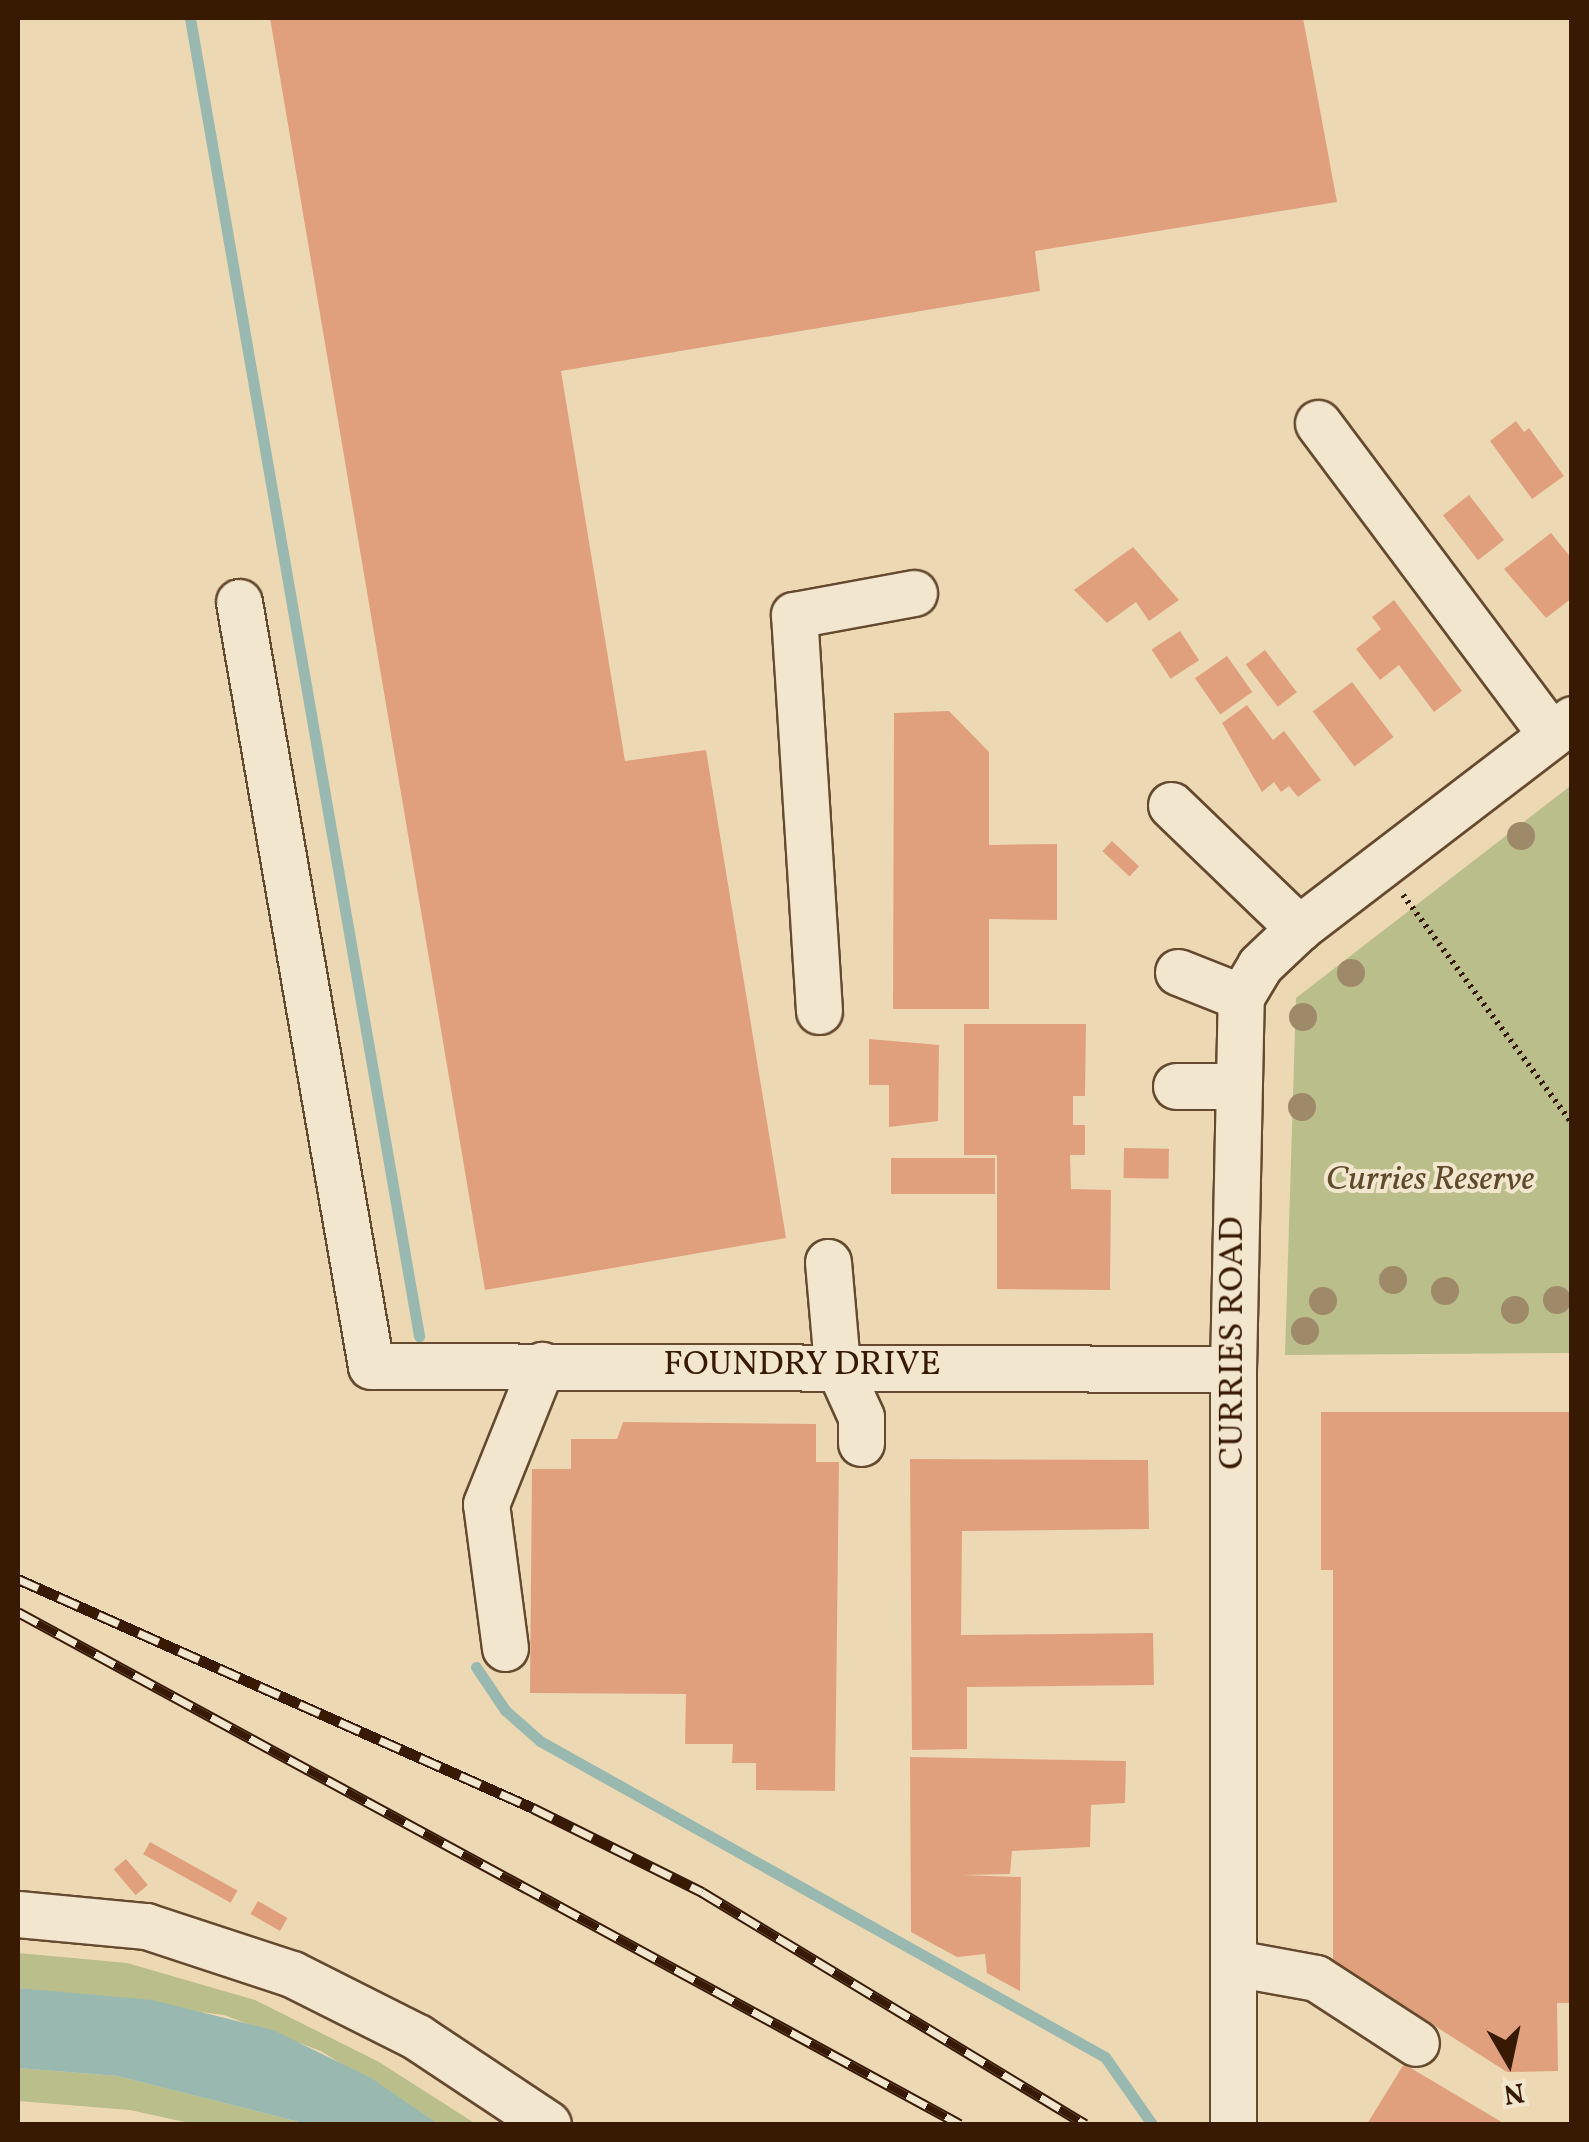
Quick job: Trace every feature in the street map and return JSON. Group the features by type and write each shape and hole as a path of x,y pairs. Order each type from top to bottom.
{"street":[{"path":"1178,972 1241,997 1260,964 1299,928 1561,727 1318,423"},
{"path":"818,1011 794,615 914,593"},
{"name":"FOUNDRY DRIVE","path":"239,602 371,1366 836,1364 1233,1369"},
{"path":"1171,805 1299,928"},
{"name":"CURRIES ROAD","path":"1233,2124 1235,1086 1241,997"},
{"path":"1176,1086 1235,1086"},
{"path":"828,1262 836,1364 861,1417 861,1444"},
{"path":"505,1648 486,1504 542,1365"},
{"path":"18,1914 146,1926 292,1974 474,2071 548,2124"},
{"path":"1234,1963 1316,1978 1416,2043"}],"path":[{"path":"1380,865 1572,1122"}],"green space":[{"name":"Curries Reserve","path":"1569,787 1571,1353 1285,1355 1296,998"},
{"path":"18,1953 127,1963 255,2000 379,2062 476,2124 438,2124 321,2051 224,2015 18,1988"},
{"path":"18,2068 117,2076 307,2124 194,2124 130,2110 18,2101"}],"water":[{"path":"18,1988 152,2000 273,2030 371,2078 438,2124 307,2124 117,2076 18,2068"}],"building":[{"path":"270,18 1303,18 1337,202 1035,251 1040,291 561,371 625,761 706,750 786,1238 485,1290"},
{"path":"1516,421 1524,432 1529,428 1564,476 1532,499 1490,441"},
{"path":"1469,495 1504,540 1478,560 1443,515"},
{"path":"1551,533 1572,559 1572,598 1546,618 1504,569"},
{"path":"1133,547 1179,600 1149,621 1136,602 1107,623 1074,590"},
{"path":"1394,600 1462,691 1434,712 1399,665 1380,680 1356,649 1381,629 1372,617"},
{"path":"1180,631 1199,660 1171,679 1151,650"},
{"path":"1265,650 1297,692 1278,707 1246,664"},
{"path":"1227,656 1252,692 1220,714 1195,678"},
{"path":"1352,682 1394,737 1354,767 1313,711"},
{"path":"1247,705 1273,740 1284,731 1321,780 1298,797 1289,786 1281,792 1274,782 1262,792 1222,723"},
{"path":"949,711 989,752 989,845 1057,844 1057,920 989,919 989,1009 893,1009 894,713"},
{"path":"1112,841 1139,866 1130,876 1102,851"},
{"path":"964,1024 1086,1024 1085,1096 1073,1096 1073,1125 1085,1125 1085,1155 1070,1155 1071,1189 1111,1190 1110,1290 997,1289 997,1155 964,1155"},
{"path":"869,1039 939,1045 938,1121 889,1127 889,1085 869,1085"},
{"path":"1124,1148 1169,1149 1168,1179 1123,1178"},
{"path":"891,1158 995,1158 995,1194 891,1194"},
{"path":"1321,1412 1572,1412 1572,2003 1557,2003 1558,2071 1507,2072 1333,1961 1333,1570 1321,1570"},
{"path":"623,1422 816,1424 816,1462 839,1462 835,1791 756,1790 756,1763 732,1763 733,1744 685,1744 686,1694 530,1693 532,1469 571,1469 571,1439 617,1439"},
{"path":"910,1459 1148,1460 1149,1529 962,1531 961,1635 1153,1633 1154,1685 967,1687 967,1749 912,1750"},
{"path":"910,1757 1126,1761 1125,1803 1091,1805 1090,1847 1012,1851 1010,1874 962,1875 1021,1877 1020,1991 987,1973 985,1954 957,1957 911,1932"},
{"path":"150,1842 237,1890 231,1903 143,1854"},
{"path":"126,1859 148,1885 136,1895 114,1869"},
{"path":"258,1901 287,1918 280,1931 250,1914"},
{"path":"1404,2064 1505,2124 1367,2124"}],"waterway":[{"path":"190,18 419,1336"},
{"path":"476,1667 505,1710 540,1741 1105,2057 1152,2124"}],"railway":[{"path":"18,1579 533,1808 702,1892 1085,2124"},
{"path":"18,1612 960,2124"}]}
